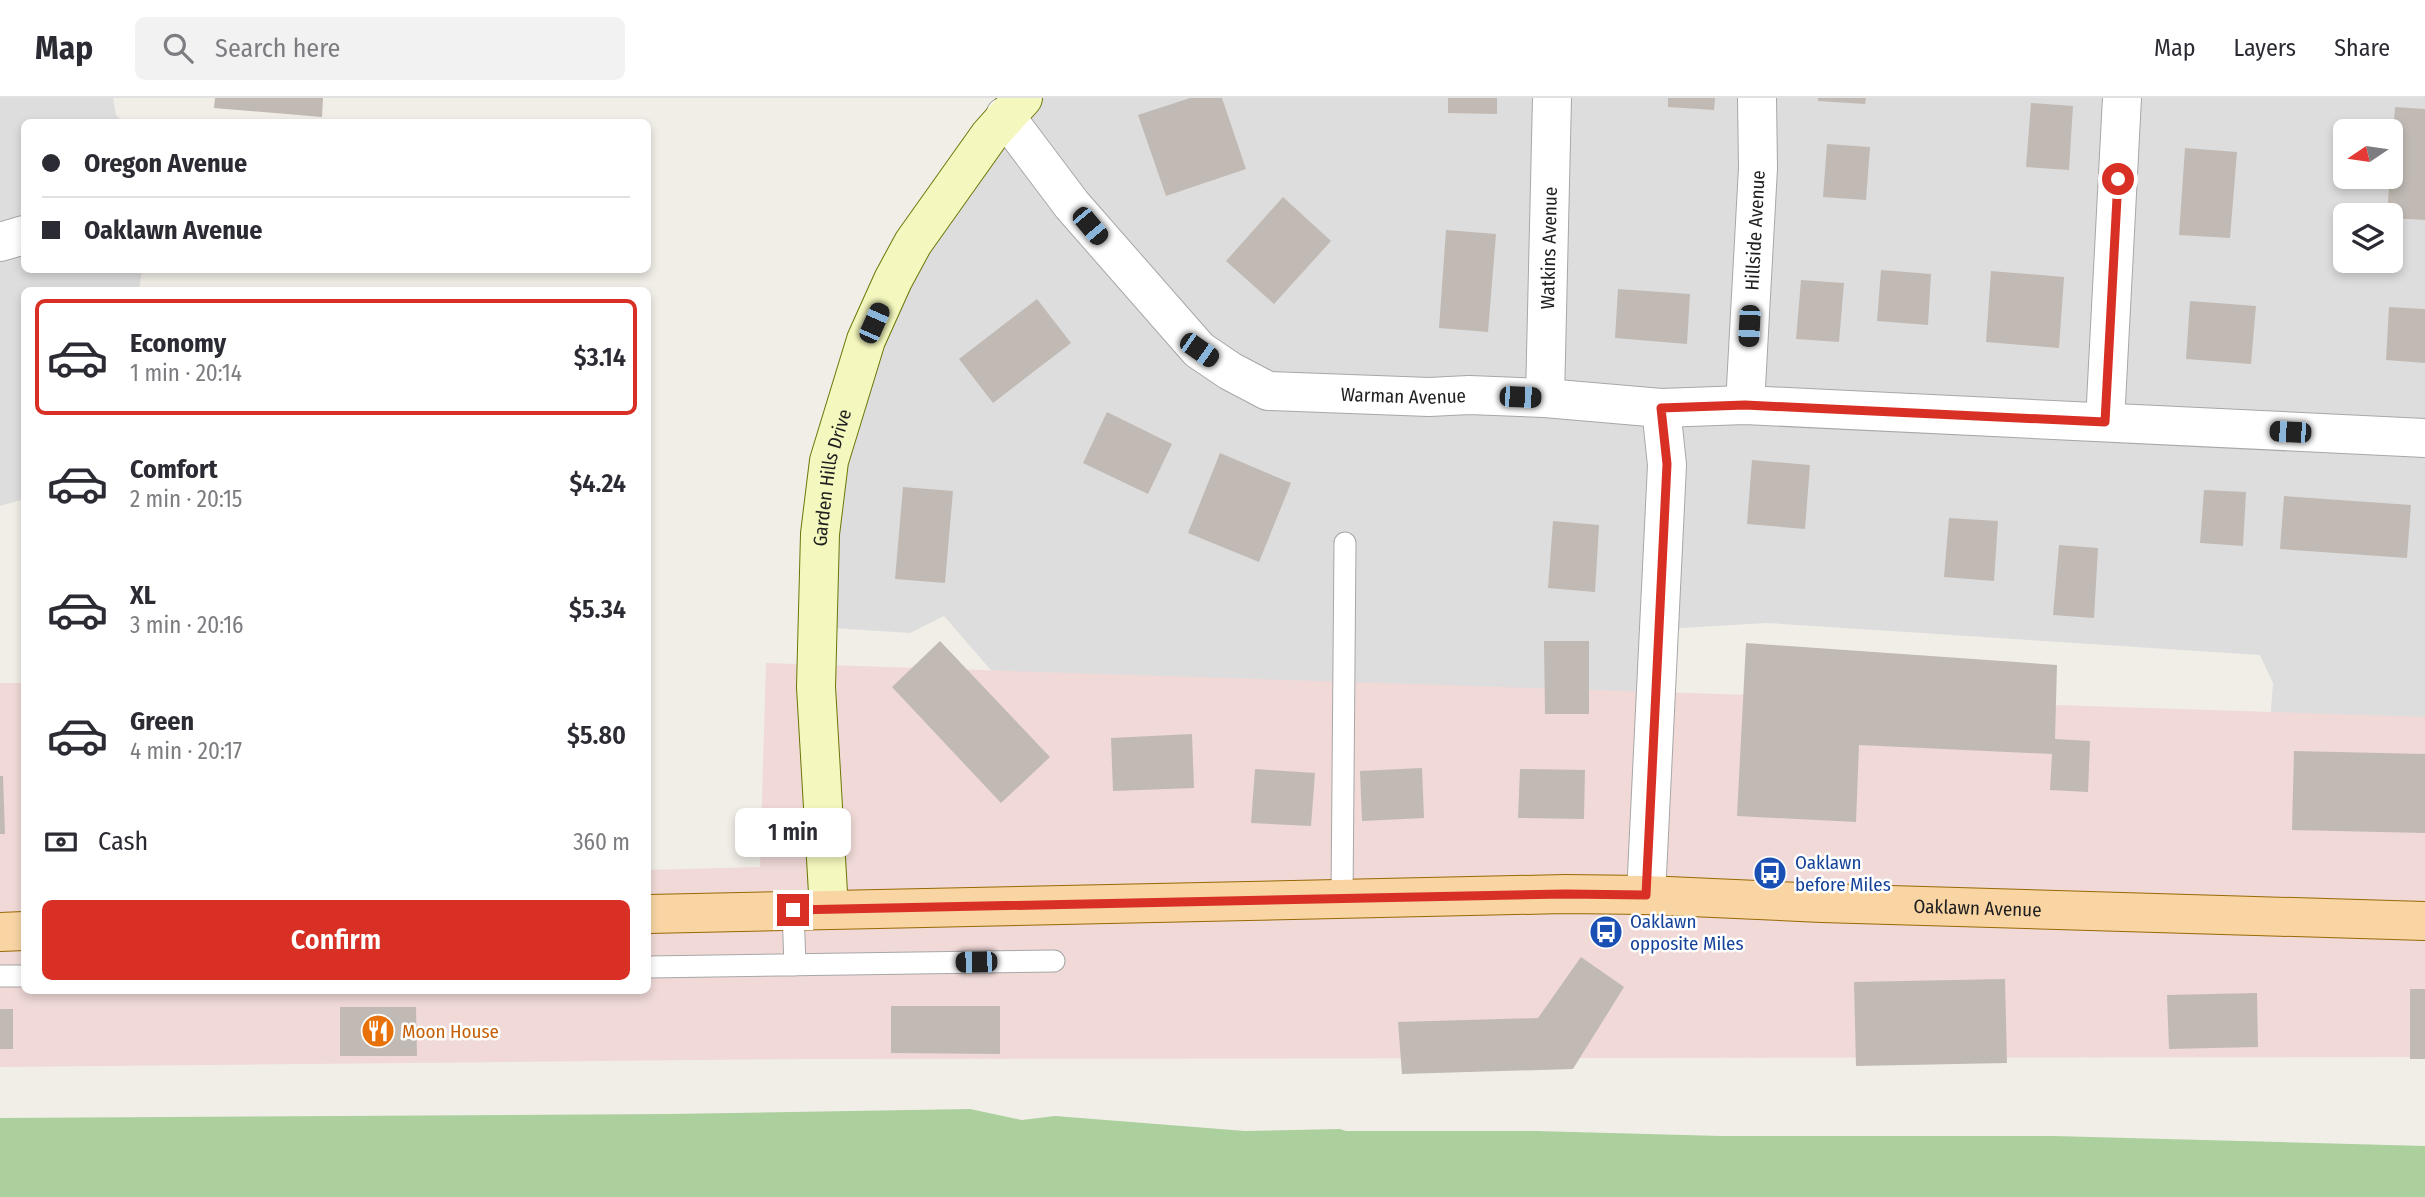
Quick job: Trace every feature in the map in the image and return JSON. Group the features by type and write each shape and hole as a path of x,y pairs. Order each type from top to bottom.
{"main road":[{"name":"Oaklawn Avenue","path":"651,914 1646,895 1835,904 2425,920"},
{"path":"0,932 21,931"}],"street":[{"name":"Watkins Avenue","path":"1545,398 1552,98"},
{"name":"Hillside Avenue","path":"1745,405 1758,168 1757,98"},
{"path":"2105,422 2122,98"},
{"name":"Warman Avenue","path":"1014,107 1072,205 1170,319 1199,350 1268,391 1415,397 1469,395 1545,398 1661,408 1745,405 2425,438"},
{"name":"Garden Hills Drive","path":"811,910 820,534 829,461 866,340 893,280 913,243 989,136 1014,107"},
{"path":"0,242 21,236"},
{"path":"1646,895 1667,464 1661,408"}],"lane":[{"path":"1342,899 1346,543"},
{"path":"795,965 811,910"},
{"path":"651,967 1054,961"},
{"path":"0,976 21,976"}],"shaded area":[{"path":"0,98 113,98 116,115 120,119 21,119 21,273 142,273 139,287 21,287 21,500 0,506"},
{"path":"1018,98 2425,98 2425,921 2270,724 2273,683 2260,655 1767,623 1680,628 1675,637 1651,829 1060,750 944,616 910,633 817,627 838,410"},
{"path":"766,663 2425,717 2425,1057 800,1059 0,1067 0,683 21,683 21,994 651,994 651,870 760,867"}],"green space":[{"path":"970,1109 1022,1120 1055,1116 1245,1131 1340,1129 1721,1136 2053,1136 2425,1146 2425,1197 0,1197 0,1118 668,1114"}],"building":[{"path":"215,98 323,98 322,117 214,108"},
{"path":"1190,98 1222,98 1246,169 1166,196 1138,115"},
{"path":"1448,98 1497,98 1497,114 1448,113"},
{"path":"1668,98 1715,98 1714,110 1668,107"},
{"path":"1818,98 1866,98 1865,104 1818,101"},
{"path":"2031,103 2073,106 2069,170 2026,167"},
{"path":"2395,107 2425,109 2425,220 2403,219 2403,203 2388,203 2389,189 2403,189 2403,119 2394,119"},
{"path":"1827,144 1870,147 1866,200 1823,197"},
{"path":"2185,148 2237,152 2230,238 2179,235"},
{"path":"1283,197 1331,241 1274,304 1226,261"},
{"path":"1446,230 1496,234 1488,332 1439,328"},
{"path":"1881,270 1931,274 1928,325 1877,321"},
{"path":"1991,271 2064,277 2059,348 1986,342"},
{"path":"1801,280 1844,283 1839,342 1796,339"},
{"path":"1618,289 1690,294 1687,344 1615,338"},
{"path":"1037,299 1071,343 993,403 959,359"},
{"path":"2190,301 2256,306 2251,364 2186,359"},
{"path":"2389,307 2425,309 2425,363 2386,360"},
{"path":"1107,412 1172,444 1148,494 1083,463"},
{"path":"1220,453 1291,483 1259,562 1188,533"},
{"path":"1752,460 1810,465 1805,529 1747,524"},
{"path":"903,487 953,491 945,583 895,579"},
{"path":"2204,490 2246,492 2243,546 2200,543"},
{"path":"2284,496 2411,505 2407,558 2280,549"},
{"path":"1949,518 1998,521 1994,581 1944,577"},
{"path":"1553,521 1599,525 1595,592 1548,588"},
{"path":"2059,545 2098,548 2094,618 2053,615"},
{"path":"940,641 1050,757 1001,803 892,687"},
{"path":"1544,641 1589,641 1589,714 1545,714"},
{"path":"1746,643 2057,665 2055,739 2090,741 2088,792 2050,790 2052,754 1859,745 1856,822 1737,816"},
{"path":"1192,734 1194,788 1113,791 1111,738"},
{"path":"2294,751 2425,754 2425,833 2292,830"},
{"path":"1422,768 1424,818 1362,821 1360,771"},
{"path":"1255,769 1315,773 1311,826 1251,823"},
{"path":"1520,769 1585,770 1584,819 1518,818"},
{"path":"0,776 3,776 5,834 0,834"},
{"path":"1581,957 1624,987 1573,1069 1402,1074 1398,1022 1538,1018"},
{"path":"2005,979 2007,1063 1856,1066 1854,982"},
{"path":"2410,989 2425,989 2425,1059 2410,1059"},
{"path":"2257,993 2258,1047 2169,1049 2167,995"},
{"path":"891,1006 1000,1006 1000,1054 891,1053"},
{"name":"Moon House","path":"340,1007 416,1007 417,1056 340,1056"},
{"path":"0,1009 13,1009 13,1049 0,1049"}],"place":[{"name":"Oaklawn before Miles","path":"1770,873"},
{"name":"Oaklawn opposite Miles","path":"1606,932"},
{"name":"Moon House","path":"378,1031"}],"route":[{"path":"793,910 1565,894 1646,895 1667,464 1661,408 1745,405 2105,422 2118,179"}]}
